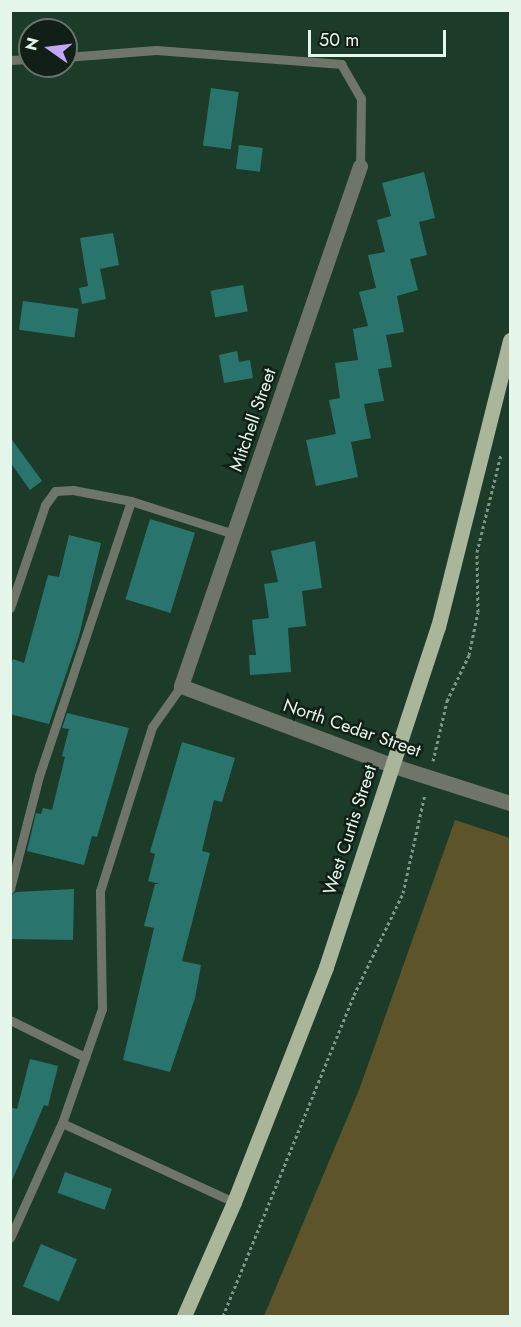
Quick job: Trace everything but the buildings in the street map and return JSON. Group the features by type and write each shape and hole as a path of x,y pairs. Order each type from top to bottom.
{"main road":[{"name":"West Curtis Street","path":"184,1317 234,1202 326,967 438,627 510,340"}],"street":[{"name":"Mitchell Street","path":"181,686 360,166"},
{"name":"North Cedar Street","path":"181,686 391,765 510,803"}],"lane":[{"path":"78,56 156,50 342,64 361,98 360,166"},
{"path":"10,608 45,505 55,492 73,490 131,501 234,534"},
{"path":"10,889 39,776 131,501"},
{"path":"10,1238 62,1123 102,1009 100,891 152,727 181,686"},
{"path":"10,1020 85,1057"},
{"path":"62,1123 234,1202"}],"path":[{"path":"223,1317 354,994 403,892 447,701 469,655 478,612 477,552 503,444"}],"shaded area":[{"path":"455,820 510,838 510,1316 264,1316 359,1090"}]}
